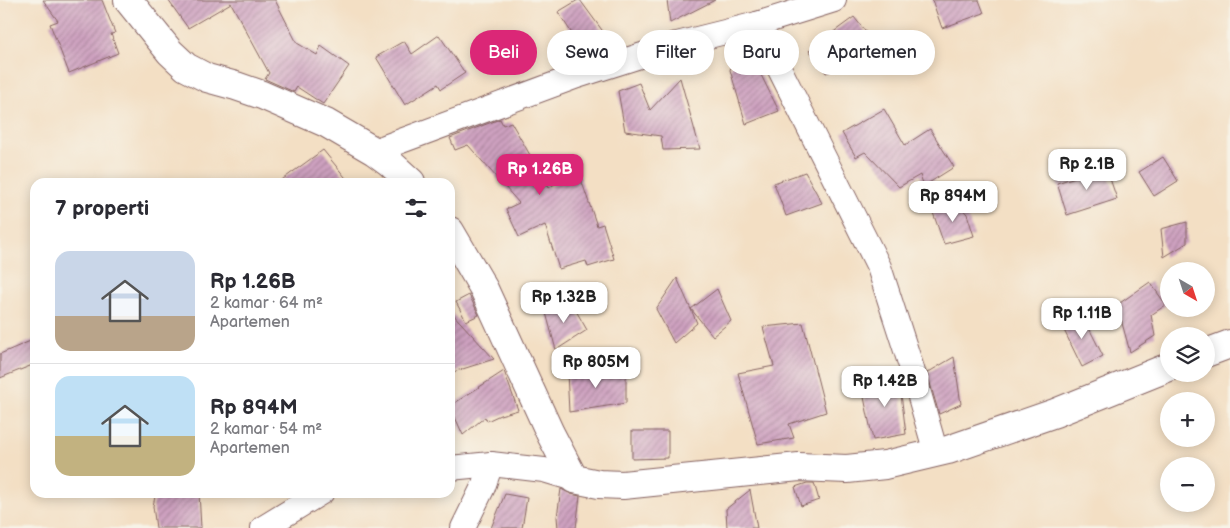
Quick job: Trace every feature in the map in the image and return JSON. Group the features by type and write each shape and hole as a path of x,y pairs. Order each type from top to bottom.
{"street":[{"path":"128,0 170,52 186,68 206,78 262,94 326,123 374,151 407,178"},
{"path":"374,151 577,76 676,44 757,24 834,0"},
{"path":"757,24 879,267 912,369 936,453"},
{"path":"455,240 484,289 550,433 574,479"},
{"path":"1215,350 1230,344"},
{"path":"455,468 491,464 544,470 599,484 623,485 799,467 847,469 885,465 936,453 1055,413 1160,372"},
{"path":"463,528 491,464"},
{"path":"263,528 312,498"}],"building":[{"path":"43,0 102,0 115,33 111,34 118,53 69,73 50,24 58,21"},
{"path":"168,0 275,0 297,43 317,55 321,46 349,66 323,104 297,87 294,92 265,79 269,73 231,3 188,28"},
{"path":"580,0 602,30 570,30 558,12"},
{"path":"667,0 715,0 670,23"},
{"path":"932,0 979,0 984,13 942,28"},
{"path":"854,17 864,30 836,30"},
{"path":"439,35 465,73 441,89 438,84 405,105 376,57 404,41 412,54"},
{"path":"731,75 761,75 779,111 746,124"},
{"path":"680,78 700,149 663,150 661,136 625,131 618,91 639,83 650,110"},
{"path":"884,109 905,145 930,129 954,167 924,186 920,175 899,187 865,152 856,157 842,133"},
{"path":"500,119 503,125 511,122 549,188 577,168 597,226 603,224 614,259 588,267 586,261 559,269 545,225 519,237 506,209 519,203 468,145 455,150 450,138"},
{"path":"323,150 346,178 284,178"},
{"path":"1163,157 1178,181 1154,196 1139,172"},
{"path":"1106,167 1117,199 1067,215 1057,183"},
{"path":"805,172 822,203 786,216 774,183"},
{"path":"958,204 967,214 974,236 944,244 931,207"},
{"path":"1187,222 1187,243 1164,257 1161,229"},
{"path":"677,278 697,323 674,343 656,309"},
{"path":"1150,282 1160,296 1160,309 1151,315 1155,336 1130,352 1117,305"},
{"path":"717,289 731,321 713,336 691,309"},
{"path":"469,295 479,315 466,321 456,302"},
{"path":"571,302 587,330 556,350 545,309"},
{"path":"1082,314 1103,356 1082,367 1061,324"},
{"path":"455,316 494,359 455,371"},
{"path":"803,323 826,412 789,424 794,438 758,444 738,373 774,366 763,327"},
{"path":"30,341 30,366 0,378 0,354"},
{"path":"954,357 961,404 939,414 927,373"},
{"path":"626,369 626,403 569,412 567,372"},
{"path":"504,371 518,410 487,421 485,417 463,435 455,417 455,403"},
{"path":"899,378 906,434 873,440 861,383"},
{"path":"632,431 668,431 668,458 632,459"},
{"path":"814,483 819,500 801,506 795,487"},
{"path":"561,489 580,496 576,528 558,528 557,517"},
{"path":"750,490 757,528 727,528 726,509"},
{"path":"505,494 527,498 522,528 491,528"},
{"path":"155,498 199,498 201,528 156,528 153,506"}]}
